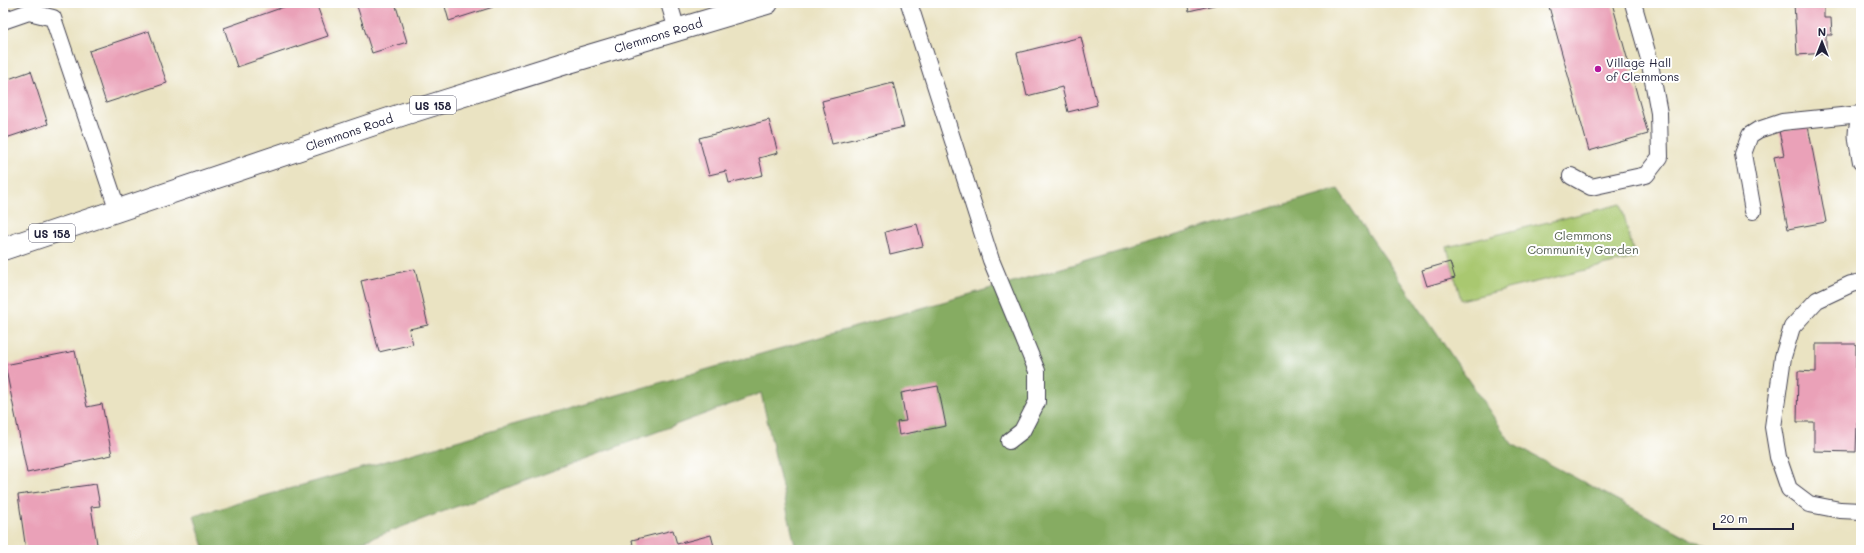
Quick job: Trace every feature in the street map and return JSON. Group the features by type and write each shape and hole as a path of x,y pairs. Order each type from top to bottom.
{"main road":[{"name":"Clemmons Road","path":"3,249 404,114 767,3"}],"lane":[{"path":"669,3 677,30"},
{"path":"910,3 991,260 1037,371 1037,402 1022,431 1009,441"},
{"path":"1571,176 1591,187 1646,175 1660,157 1657,106 1649,59 1633,3"},
{"path":"3,21 29,12 53,18 118,211"},
{"path":"1753,212 1743,154 1750,135 1758,130 1782,122 1861,114"},
{"path":"1861,119 1858,123 1856,133 1861,162"},
{"path":"1861,282 1851,284 1817,300 1792,327 1783,357 1773,427 1778,457 1789,489 1809,504 1840,510 1861,511"}],"green space":[{"path":"1338,189 1512,444 1711,550 796,550 761,393 340,550 205,550 194,516"},
{"name":"Clemmons Community Garden","path":"1621,204 1635,258 1461,300 1447,247"}],"building":[{"path":"295,3 316,3 328,36 237,67 224,28"},
{"path":"356,3 395,3 407,42 372,53"},
{"path":"444,3 491,3 493,7 449,21"},
{"path":"1187,3 1218,3 1218,4 1189,11"},
{"name":"Village Hall of Clemmons","path":"1548,3 1612,3 1648,134 1589,151"},
{"path":"1794,3 1824,3 1824,18 1831,18 1832,35 1826,35 1826,53 1797,55"},
{"path":"149,31 167,83 106,103 89,51"},
{"path":"1081,37 1097,105 1068,112 1062,87 1027,96 1017,53"},
{"path":"31,71 48,124 3,139 3,81"},
{"path":"893,83 904,127 832,144 822,101"},
{"path":"769,120 778,153 759,158 763,175 729,183 726,171 709,175 699,138"},
{"path":"1808,126 1826,222 1788,229 1774,157 1784,155 1779,131"},
{"path":"917,224 923,246 890,254 885,232"},
{"path":"1450,262 1455,278 1427,286 1422,270"},
{"path":"415,269 428,325 409,329 413,344 379,352 361,281"},
{"path":"1816,344 1856,344 1856,373 1861,373 1861,423 1857,423 1856,452 1814,451 1814,422 1797,422 1798,371 1816,372"},
{"path":"75,351 87,407 102,404 112,455 27,473 5,365"},
{"path":"938,386 946,426 899,435 897,422 906,421 901,393"},
{"path":"96,484 100,506 91,507 98,550 26,550 18,495"},
{"path":"673,530 677,544 711,535 715,550 634,550 632,540"}],"place":[{"name":"Village Hall of Clemmons","path":"1598,69"}]}
